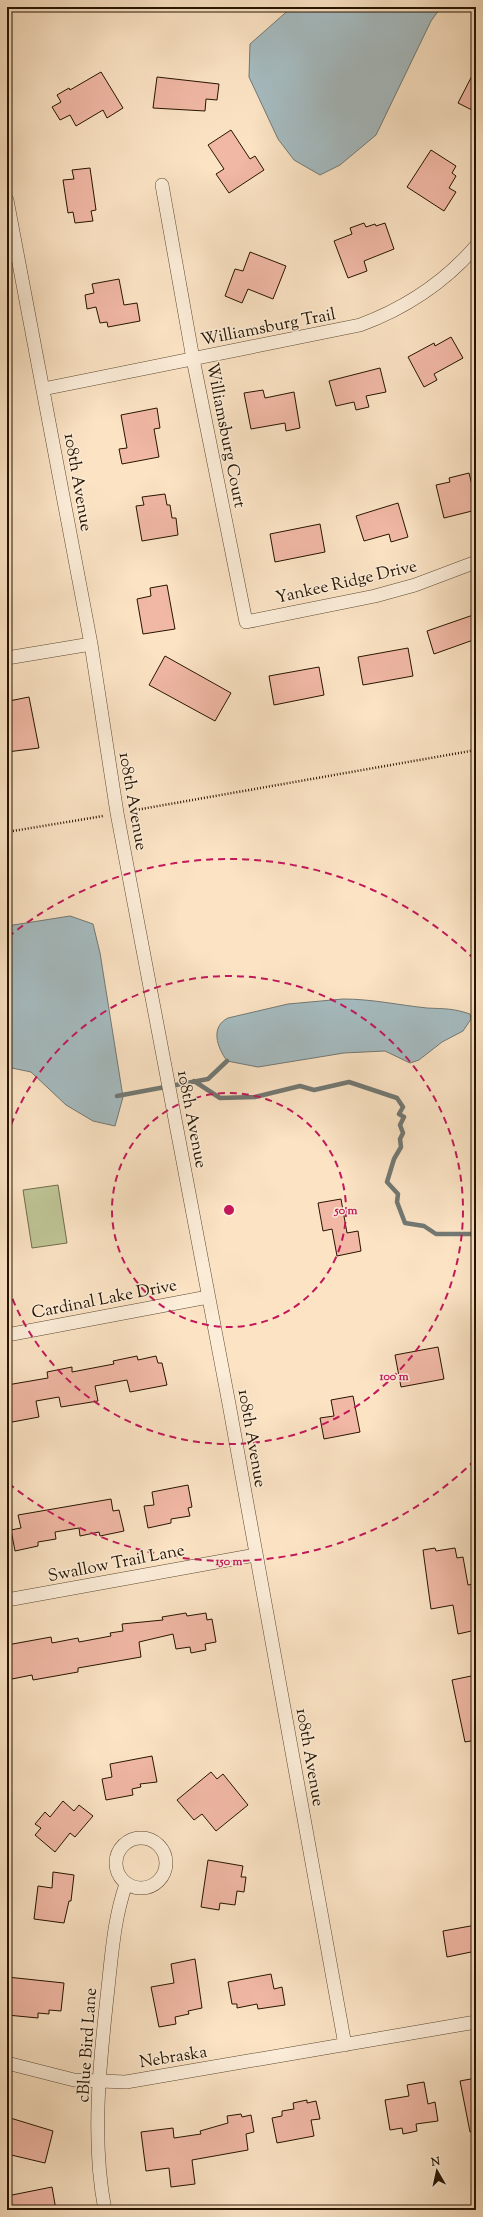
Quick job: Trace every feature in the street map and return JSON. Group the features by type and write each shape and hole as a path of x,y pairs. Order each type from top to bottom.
{"street":[{"name":"Williamsburg Court","path":"162,185 193,359 246,622"},
{"name":"108th Avenue","path":"7,200 44,389 91,644 117,813 256,1556 345,2045"},
{"name":"Williamsburg Trail","path":"44,389 338,330 379,318 424,294 458,267 476,246"},
{"name":"Yankee Ridge Drive","path":"246,622 375,596 415,585 476,562"},
{"path":"7,658 91,644"},
{"name":"Cardinal Lake Drive","path":"7,1335 208,1297"},
{"name":"Swallow Trail Lane","path":"7,1600 256,1556"},
{"name":"cBlue Bird Lane","path":"105,2210 97,2158 100,2054 117,1912 126,1884"},
{"name":"Nebraska","path":"7,2064 74,2080 126,2082 476,2022"}],"path":[{"path":"7,832 476,750"}],"green space":[{"path":"58,1185 67,1243 32,1248 23,1190"}],"water":[{"path":"292,7 441,7 431,21 376,135 340,165 320,175 294,160 278,139 249,77 250,44"},
{"path":"70,916 93,924 100,953 123,1097 115,1126 93,1121 66,1105 31,1072 7,1067 7,926"},
{"path":"343,999 453,1010 470,1014 471,1019 463,1031 442,1042 419,1060 410,1063 385,1051 344,1053 258,1067 227,1061 220,1050 217,1032 222,1022 228,1018 288,1004"}],"building":[{"path":"476,68 476,112 458,103"},
{"path":"101,72 123,108 107,118 103,110 76,126 70,115 60,120 52,107 61,102 57,95 69,88 70,90"},
{"path":"157,77 219,84 217,100 206,99 205,111 153,108"},
{"path":"231,130 250,159 255,156 264,170 229,193 216,174 224,169 208,145"},
{"path":"431,150 456,166 452,173 456,176 449,188 456,192 444,211 407,187"},
{"path":"90,168 96,210 91,211 93,221 75,223 73,212 68,213 63,180 74,179 72,170"},
{"path":"364,223 366,227 385,223 394,249 364,261 367,271 348,278 334,241 352,234 350,228"},
{"path":"250,252 286,266 273,299 248,289 242,303 225,296 235,269 243,271"},
{"path":"119,279 124,305 137,303 140,321 108,327 107,322 100,323 96,307 87,309 85,295 94,293 92,284"},
{"path":"451,337 463,358 434,374 437,380 424,387 408,357 434,343 435,346"},
{"path":"380,368 386,392 366,396 369,407 356,410 354,402 336,406 329,381"},
{"path":"263,390 265,398 294,392 300,428 286,431 285,423 251,429 244,393"},
{"path":"157,408 160,428 154,429 159,457 122,464 119,449 127,448 121,415"},
{"path":"469,473 472,485 476,484 476,510 444,518 436,485 450,482 449,478"},
{"path":"165,494 167,505 170,505 172,518 176,518 178,535 142,541 136,506 144,505 142,497"},
{"path":"398,503 408,537 391,542 389,534 364,541 356,516"},
{"path":"320,524 325,552 275,562 270,534"},
{"path":"167,585 175,629 143,634 137,599 151,596 150,588"},
{"path":"476,614 476,639 434,654 427,631"},
{"path":"408,648 413,676 363,685 358,657"},
{"path":"165,656 231,693 215,721 149,685"},
{"path":"319,667 324,695 274,705 269,676"},
{"path":"29,697 39,748 7,752 7,712 10,711 9,701"},
{"path":"341,1199 347,1233 358,1231 361,1251 337,1256 332,1229 323,1231 318,1203"},
{"path":"438,1347 444,1379 401,1387 395,1355"},
{"path":"137,1356 138,1360 156,1356 158,1363 162,1363 167,1385 130,1392 127,1380 95,1386 98,1401 61,1407 59,1397 36,1401 39,1417 7,1423 7,1385 48,1378 47,1372 72,1367 72,1372 114,1364 113,1361"},
{"path":"353,1396 360,1432 324,1439 320,1418 334,1416 331,1400"},
{"path":"188,1485 192,1507 188,1508 190,1516 171,1519 171,1523 148,1528 144,1506 154,1505 152,1492"},
{"path":"111,1499 113,1511 119,1510 124,1531 100,1536 99,1532 80,1536 79,1528 55,1532 56,1539 38,1542 38,1546 15,1551 11,1530 21,1528 18,1515"},
{"path":"435,1548 436,1551 455,1548 457,1558 463,1557 468,1585 474,1584 476,1593 476,1630 458,1634 453,1605 431,1609 423,1550"},
{"path":"186,1613 187,1616 206,1613 207,1620 212,1619 216,1642 205,1644 206,1650 191,1653 190,1647 176,1649 173,1634 139,1642 141,1657 78,1668 78,1672 33,1680 32,1675 7,1680 7,1645 51,1637 52,1643 78,1638 79,1642 111,1636 110,1633 123,1631 122,1624 163,1620 162,1617"},
{"path":"476,1675 476,1740 465,1742 452,1680"},
{"path":"152,1756 157,1782 140,1784 141,1787 132,1789 133,1795 106,1800 102,1779 112,1777 110,1764"},
{"path":"211,1772 217,1779 223,1774 248,1805 216,1831 202,1814 194,1820 177,1800"},
{"path":"63,1801 74,1811 79,1805 93,1816 75,1837 70,1833 55,1852 35,1835 41,1828 35,1824 45,1812 50,1817"},
{"path":"208,1860 243,1866 241,1877 246,1877 244,1892 237,1891 235,1905 220,1903 219,1910 201,1907"},
{"path":"53,1872 74,1875 71,1901 69,1901 64,1923 34,1919 38,1886 52,1888"},
{"path":"476,1925 476,1951 447,1957 443,1931"},
{"path":"195,1959 202,2008 188,2011 189,2014 175,2017 176,2024 159,2027 151,1987 174,1983 171,1964"},
{"path":"271,1974 274,1989 282,1987 285,2005 258,2009 257,2004 237,2008 237,2004 232,2004 228,1982"},
{"path":"7,1977 64,1983 61,2011 49,2010 49,2014 38,2013 38,2018 7,2015"},
{"path":"476,2078 476,2131 470,2132 460,2081"},
{"path":"424,2082 428,2104 435,2102 438,2121 416,2124 417,2131 403,2134 402,2128 390,2130 385,2100 409,2096 407,2085"},
{"path":"307,2100 307,2103 316,2101 320,2119 311,2120 314,2136 277,2143 272,2118 282,2116 282,2111 294,2109 293,2103"},
{"path":"241,2114 242,2117 251,2115 254,2132 246,2134 248,2150 192,2160 195,2184 171,2187 169,2168 146,2171 141,2132 173,2128 174,2138 201,2134 200,2131 228,2123 227,2116"},
{"path":"7,2117 53,2131 45,2163 7,2154 10,2142 7,2142"},
{"path":"52,2187 56,2210 7,2210 7,2196"}],"waterway":[{"path":"117,1096 208,1079 227,1061"},
{"path":"194,1081 220,1098 255,1097 300,1086 314,1090 349,1082 397,1098 403,1107 399,1114 404,1117 400,1125 403,1133 400,1139 401,1147 394,1159 387,1182 398,1194 397,1202 405,1223 424,1226 436,1234 476,1234"}]}
